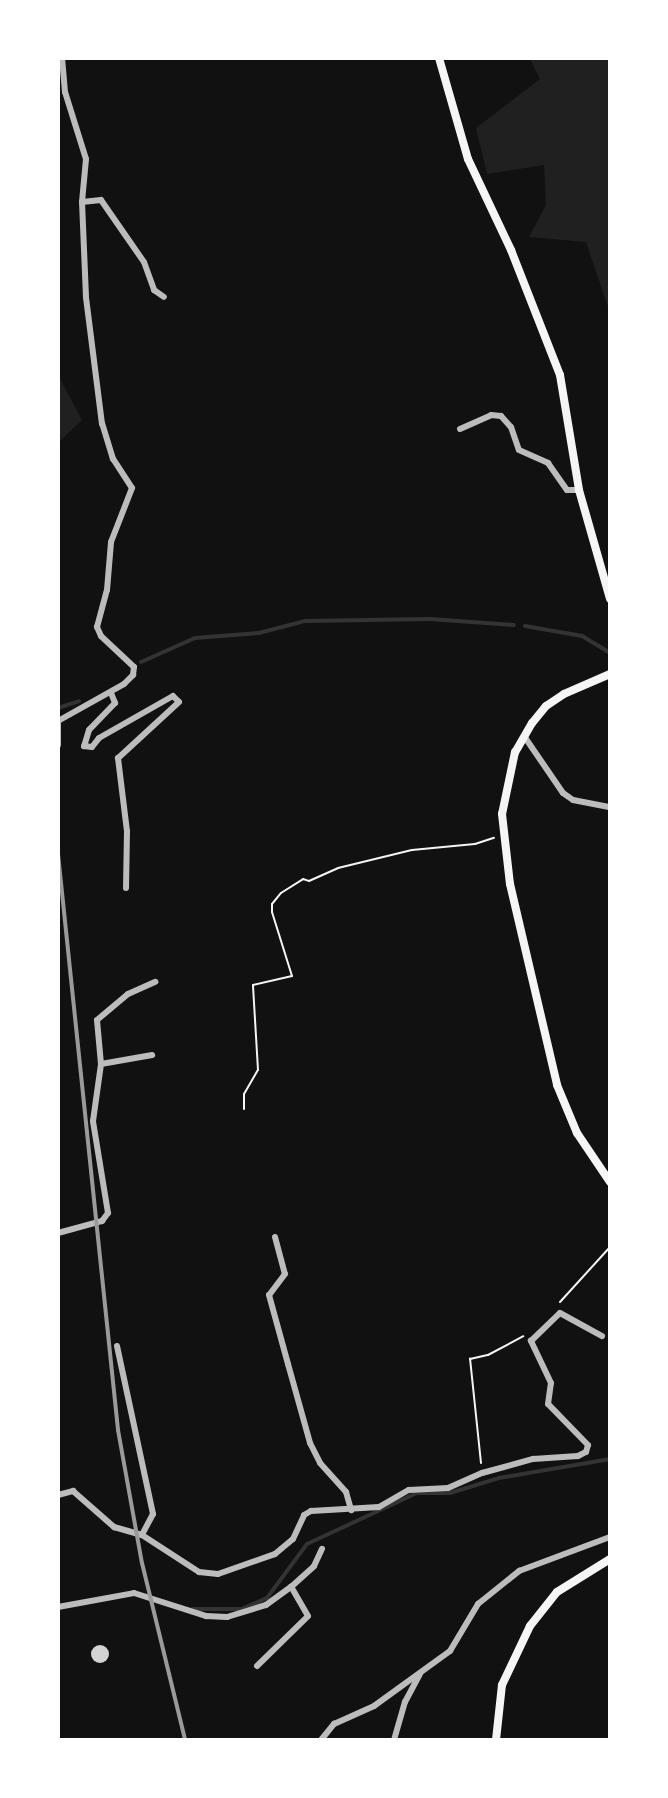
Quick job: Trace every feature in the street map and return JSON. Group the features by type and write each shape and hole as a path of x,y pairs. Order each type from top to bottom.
{"main road":[{"path":"439,58 468,159 511,250 560,375 579,490 609,599"},
{"path":"609,674 546,706 524,736 510,769 502,834 557,1085 577,1133 609,1182"},
{"path":"496,1740 502,1685 530,1626 563,1587 609,1559"}],"street":[{"path":"58,745 58,722 111,693 133,675 134,667 101,636 98,627 107,590 111,542 132,488 113,459 102,424 86,297 82,202 86,159 65,92 62,58"},
{"path":"82,202 102,200 144,262 154,290 164,297"},
{"path":"460,429 491,415 501,416 511,428 519,450 548,463 567,490 579,490"},
{"path":"111,693 115,703 89,730 84,746 92,747 99,738 173,696 179,702 118,758 127,840 126,888"},
{"path":"524,736 562,793 573,800 609,807"},
{"path":"58,1233 102,1221 108,1213 93,1121 102,1064 97,1020 128,994 155,982"},
{"path":"102,1064 152,1055"},
{"path":"275,1237 285,1274 269,1295 288,1364 310,1443 320,1463 346,1492 351,1510"},
{"path":"58,1495 73,1491 114,1527 142,1535 199,1572 218,1574 275,1554 293,1539 304,1515 311,1511 379,1507 409,1490 448,1488 482,1473 532,1459 566,1458 586,1452 588,1445 548,1404 551,1383 531,1341 560,1312 602,1336"},
{"path":"117,1346 153,1514 142,1535"},
{"path":"321,1740 334,1724 355,1717 450,1652 489,1592 519,1570 609,1537"},
{"path":"58,1607 134,1593 206,1616 227,1617 266,1605 314,1566 322,1549"},
{"path":"257,1666 308,1616 291,1587"},
{"path":"394,1740 405,1702 420,1674"}],"path":[{"path":"244,1109 244,1094 258,1070 253,985 292,976 272,912 272,904 281,893 303,879 309,881 338,868 444,844 475,844 502,834"},
{"path":"556,1306 609,1247"},
{"path":"482,1473 470,1359 488,1355 529,1333"}],"shaded area":[{"path":"530,59 609,59 609,310 586,242 529,237 546,205 544,165 487,174 476,128 540,79"},
{"path":"59,377 82,420 58,442"}],"building":[{"path":"100,1645 106,1648 109,1654 106,1660 100,1663 94,1660 91,1654 94,1648"}],"waterway":[{"path":"141,662 195,638 259,633 305,621 430,619 514,625"},
{"path":"525,626 582,636 610,653"},
{"path":"58,708 79,701"},
{"path":"192,1609 242,1609 267,1598 307,1544 417,1493 450,1493 499,1478 610,1459"}],"railway":[{"path":"58,854 118,1430 142,1563 185,1740"}]}
